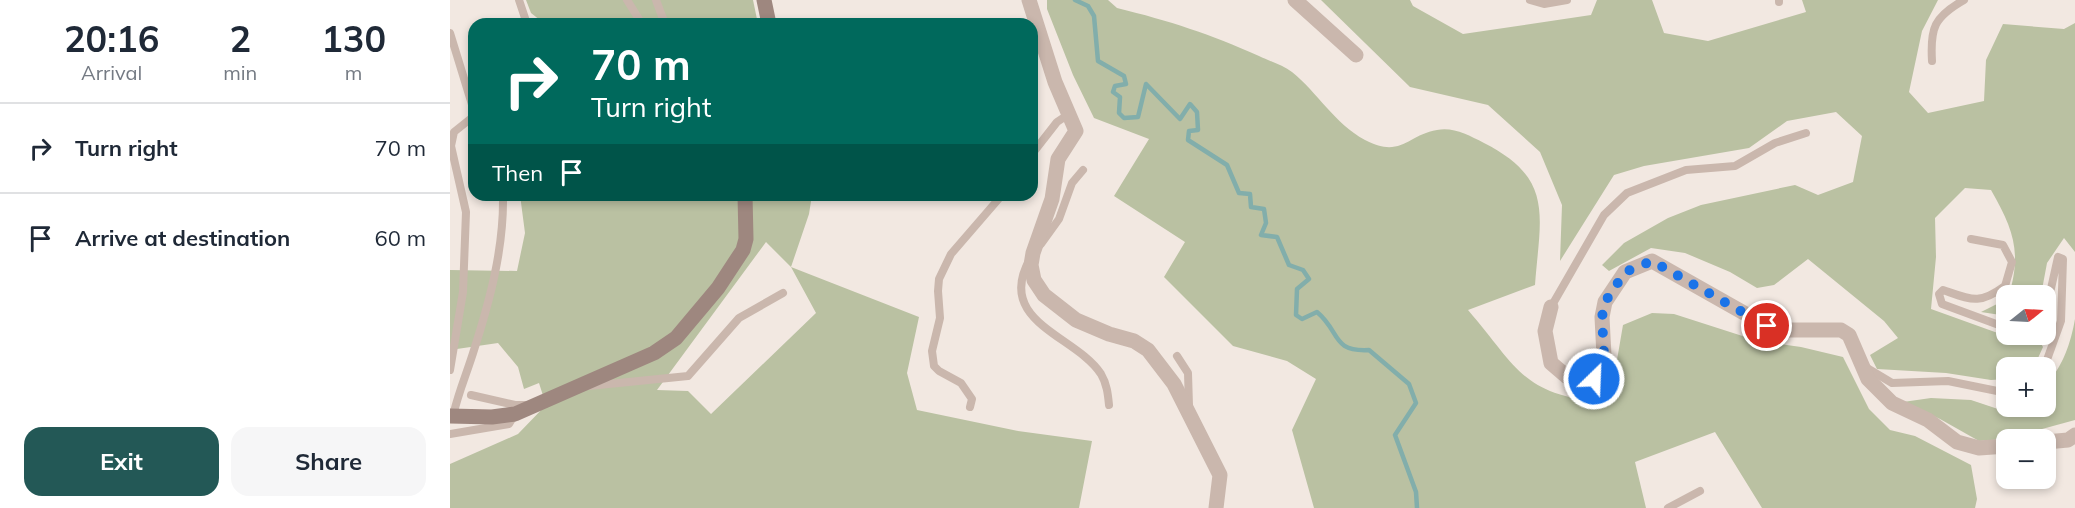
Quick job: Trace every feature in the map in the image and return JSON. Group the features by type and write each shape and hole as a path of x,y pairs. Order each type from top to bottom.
{"street":[{"path":"764,0 768,18"},
{"path":"1020,0 1029,18"},
{"path":"1029,0 1035,18"},
{"path":"1295,0 1356,55"},
{"path":"1038,28 1047,57"},
{"path":"1038,38 1076,131 1058,159 1052,199 1033,253 1031,265 1034,280 1044,295 1076,320 1109,334 1134,341 1148,350 1174,384 1220,475 1216,508"},
{"path":"451,416 492,417 515,414 569,388 654,353 676,338 718,288 743,250 746,239 746,201"},
{"path":"1551,307 1545,331 1551,363 1572,381 1583,384 1605,375 1602,317 1605,302 1625,272 1652,261 1767,326 1782,330 1840,330 1849,334 1868,380 1892,403 1928,420 1957,442 1979,448 1996,447"},
{"path":"2056,441 2068,440 2075,435"}],"lane":[{"path":"519,0 525,18"},
{"path":"627,0 638,18"},
{"path":"656,0 663,18"},
{"path":"1530,0 1544,4 1567,0"},
{"path":"1932,61 1930,32 1948,9 1964,0"},
{"path":"450,33 468,92"},
{"path":"1038,146 1057,122 1066,116 1071,117"},
{"path":"450,370 463,292 466,212 451,146 454,132 468,121"},
{"path":"1551,307 1604,215 1627,193 1686,170 1735,166 1775,143 1806,133"},
{"path":"1083,170 1072,183 1059,219 1033,253 1021,274 1021,291 1030,312 1047,332 1084,355 1101,374 1107,386 1109,405"},
{"path":"451,416 489,300 500,246 503,201"},
{"path":"970,406 972,399 962,383 934,366 932,351 940,318 939,279 951,254 997,201"},
{"path":"1971,239 2003,245 2012,262 2006,285"},
{"path":"2052,285 2058,257 2063,259 2061,321 2056,335"},
{"path":"1996,293 1987,299 1971,300 1943,290 1939,294 1942,304 1996,324"},
{"path":"569,388 688,376 739,318 783,293"},
{"path":"1177,356 1188,373 1189,412"},
{"path":"1860,360 1870,372 1892,383 1948,381 1996,391"},
{"path":"471,395 514,405 533,405"},
{"path":"450,434 509,424 515,414"},
{"path":"1668,508 1700,491"}],"green space":[{"path":"526,0 753,0 757,18 537,18 531,13"},
{"path":"1047,0 1108,0 1117,8 1190,29 1276,63 1301,80 1344,125 1365,140 1377,145 1396,147 1427,133 1449,130 1472,137 1507,157 1523,171 1533,186 1538,202 1540,219 1535,285 1468,310 1511,362 1537,384 1575,399 1603,403 1612,389 1623,325 1652,313 1674,314 1758,341 1801,347 1843,357 1869,409 1890,430 1915,436 1971,465 1977,499 1975,508 1762,508 1715,432 1635,462 1646,508 1314,508 1292,430 1316,379 1287,361 1233,346 1164,277 1185,242 1114,196 1149,139 1094,118 1073,75 1047,9"},
{"path":"1321,0 1410,0 1413,6 1463,34 1591,15 1597,0 1652,0 1664,33 1708,41 1806,12 1802,0 1938,0 1922,31 1909,92 1928,113 1984,101 1986,60 2003,24 2064,29 2075,23 2075,252 2064,238 2047,263 2043,285 2012,285 2015,253 2005,217 1991,190 1965,188 1935,218 1936,257 1931,309 1996,332 1996,345 2042,345 2038,357 1996,357 1996,380 1946,373 1877,369 1870,355 1898,338 1884,321 1808,259 1774,285 1757,288 1730,272 1685,253 1651,248 1609,271 1602,265 1624,243 1668,218 1701,205 1795,185 1818,195 1853,182 1862,136 1836,112 1787,121 1749,148 1644,166 1614,175 1560,261 1562,205 1540,152 1488,105 1410,87"},
{"path":"521,201 811,201 809,214 791,267 919,317 907,373 917,410 1018,431 1092,441 1079,508 450,508 450,464 518,434 546,405 539,383 524,389 518,367 498,343 450,350 450,270 517,271 525,233","holes":["766,242 791,267 816,313 711,414 688,391 657,390"]},
{"path":"1996,304 1996,314 1981,312"},
{"path":"2075,319 2075,420 2042,429 1996,429 1996,440 1979,441 1903,402 1931,398 1971,400 1996,408 1996,417 2056,417 2056,371 2071,336"}],"waterway":[{"path":"1075,0 1088,6 1094,16 1098,61 1124,76 1126,84 1115,86 1113,92 1120,97 1119,113 1124,118 1138,117 1146,84 1180,119 1190,104 1197,112 1198,130 1189,131 1188,140 1227,165 1239,193 1250,194 1251,207 1264,209 1266,223 1261,235 1277,237 1289,265 1303,270 1309,279 1297,289 1296,315 1302,319 1317,312 1325,319 1342,344 1348,348 1369,350 1409,384 1416,403 1395,435 1416,492 1417,508"}],"route":[{"path":"1594,379 1605,375 1602,317 1605,302 1625,272 1652,261 1767,326"}]}
